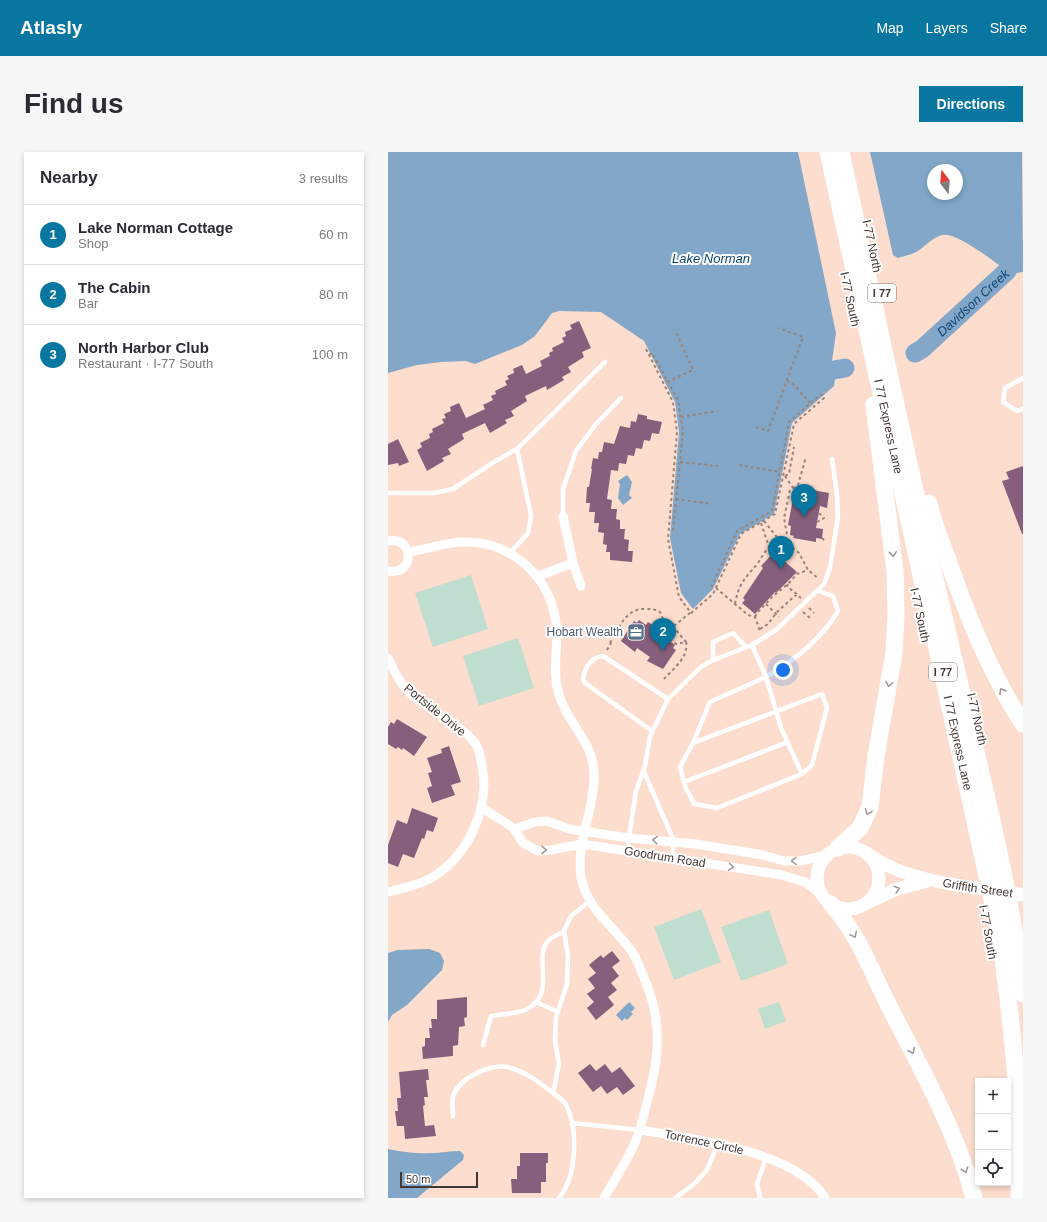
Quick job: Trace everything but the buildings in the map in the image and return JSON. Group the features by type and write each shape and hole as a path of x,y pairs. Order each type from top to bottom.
{"highway":[{"name":"I-77 South","path":"818,152 985,912 998,992 1007,1078"},
{"name":"I 77 Express Lane","path":"828,152 996,917 1008,991 1015,1057 1019,1138 1019,1198"},
{"name":"I 77 Express Lane","path":"841,152 944,620 996,841 1012,922 1023,994"},
{"name":"I-77 North","path":"851,152 1005,839 1023,929"},
{"path":"832,852 860,828 870,807 876,756 894,653 896,614 895,571 874,405"},
{"path":"930,509 983,653 1000,688 1023,724"},
{"path":"826,899 851,930 935,1096 956,1144 974,1198"},
{"path":"1008,1114 1009,1198"}],"main road":[{"path":"845,847 859,848 870,856 878,868 879,881 874,894 864,904 851,908 837,907 826,899 817,881 817,874 822,861 832,852 845,847"},
{"name":"Griffith Street","path":"870,856 890,868 931,880 1023,895"},
{"name":"Griffith Street","path":"864,904 891,891 931,880"}],"street":[{"path":"563,516 573,563 582,586"},
{"path":"388,541 398,541 406,547 408,552 408,562 405,566 397,571 388,571"},
{"path":"408,552 426,550 454,542 466,542 495,547 526,564 538,576 550,599 556,622 555,673 558,693 567,714 587,744 592,761 594,789 582,844 581,876 590,901 598,914 626,944 634,956 646,983 656,1017 658,1051 656,1070 640,1130 632,1149 604,1198"},
{"path":"538,576 573,563"},
{"name":"Portside Drive","path":"388,658 390,671 406,689 432,710 463,729 476,745 483,771 485,791 482,808 472,832 455,859 436,875 412,885 388,892"},
{"name":"Goodrum Road","path":"482,808 514,829 523,843 538,851 582,844 786,876 805,882 826,899"},
{"name":"Goodrum Road","path":"514,829 535,822 547,821 569,829 629,838 674,841 763,855 784,861 801,861 832,852"},
{"name":"Torrence Circle","path":"640,1130 718,1143 743,1149 793,1169 810,1180 820,1190 825,1198"}],"lane":[{"path":"388,493 434,493 453,489 517,449 605,362"},
{"path":"1023,378 1005,388 1003,402 1017,412 1023,409"},
{"path":"563,516 563,489 576,451 596,424 621,398"},
{"path":"510,554 528,533 531,516 517,449"},
{"path":"627,851 636,791 644,772 652,731 668,699 693,674 712,661 752,645 776,630 819,591 824,584 830,568 838,517 837,494 832,459"},
{"path":"693,743 822,694 827,708 812,765 802,774 717,808 694,804 684,782 680,767 693,743 710,702 766,677 798,657 829,627 838,610 833,596 819,591"},
{"path":"712,661 713,642 726,636 733,634 746,647"},
{"path":"752,645 766,677 776,712 802,774"},
{"path":"652,731 585,683 583,679 585,670 590,661 596,657 603,656 668,699"},
{"path":"684,782 788,742"},
{"path":"644,772 674,841 672,858"},
{"path":"553,1093 559,1064 555,1040 558,1012 567,984 568,956 564,931 571,916 590,901"},
{"path":"483,1045 491,1016 519,1012 531,1006 541,996 543,984 543,954 549,939 564,931"},
{"path":"536,1002 558,1012"},
{"path":"453,1116 453,1095 468,1077 485,1069 510,1067 531,1076 564,1101 571,1115 574,1155 568,1184 559,1198"},
{"path":"572,1123 640,1130"},
{"path":"676,1198 694,1184 707,1170 718,1143"},
{"path":"760,1198 757,1184 766,1158"}],"path":[{"path":"756,427 768,431 803,337 778,328"},
{"path":"668,382 693,370 675,330"},
{"path":"646,349 673,402 678,432 668,539 679,597 691,612"},
{"path":"649,355 652,353 678,400 683,432 673,530 668,530"},
{"path":"787,380 795,386 810,403"},
{"path":"674,626 713,594 741,534 775,514 794,424 824,398 821,394 789,422 772,511 754,522"},
{"path":"681,417 717,411"},
{"path":"785,476 789,474 794,446"},
{"path":"735,604 742,581 769,547 781,540 788,532 784,518 790,490 798,485 806,457"},
{"path":"680,462 718,466"},
{"path":"739,465 780,472"},
{"path":"784,473 793,488"},
{"path":"676,499 712,504"},
{"path":"710,590 737,531 776,510"},
{"path":"818,512 824,518 831,519"},
{"path":"817,522 824,518"},
{"path":"763,522 781,540 799,553 808,570 822,580"},
{"path":"763,522 769,547"},
{"path":"822,538 826,542"},
{"path":"760,629 768,624 776,614 798,595 787,586 799,572 808,570"},
{"path":"755,617 772,597 794,578"},
{"path":"716,588 748,615 755,617"},
{"path":"771,599 765,605 781,619"},
{"path":"810,618 803,612 808,607 814,613"},
{"path":"610,642 633,610 659,610 663,616 662,623 658,629"},
{"path":"755,617 761,633"},
{"path":"662,623 668,622 674,626 685,641 686,651 683,657 664,679"},
{"path":"670,640 676,644 685,641"}],"green space":[{"path":"471,575 488,629 433,647 415,593"},
{"path":"518,638 534,688 479,706 463,656"},
{"path":"701,909 721,962 674,980 654,927"},
{"path":"769,910 788,964 741,981 721,927"},
{"path":"779,1002 786,1021 765,1029 758,1009"}],"water":[{"name":"Lake Norman","path":"388,152 798,152 836,333 832,361 836,370 834,386 792,423 774,514 740,534 713,589 693,609 681,593 670,538 679,432 675,402 644,341 601,312 559,311 552,313 535,336 522,345 475,364 466,361 441,362 417,365 388,373"},
{"path":"870,152 1022,152 1023,272 1010,274 977,249 957,238 948,235 938,236 912,254 898,258 893,255"},
{"path":"627,475 632,482 629,495 632,498 623,505 618,498 620,484 618,481"},
{"path":"429,949 440,953 444,961 442,970 407,1005 392,1015 388,1022 388,953 398,950"},
{"path":"629,1002 635,1008 631,1012 633,1014 627,1020 625,1018 622,1021 616,1015"},
{"path":"388,1149 421,1153 460,1151 464,1155 463,1160 417,1198 388,1198"}],"waterway":[{"name":"Davidson Creek","path":"915,353 922,349 1007,271 1018,248"},
{"name":"Davidson Creek","path":"819,357 825,369 829,371 845,368"}],"place":[{"name":"North Harbor Club","path":"804,517"},
{"name":"Lake Norman Cottage","path":"781,569"},
{"name":"Hobart Wealth","path":"636,632"},
{"name":"The Cabin","path":"663,651"}]}
